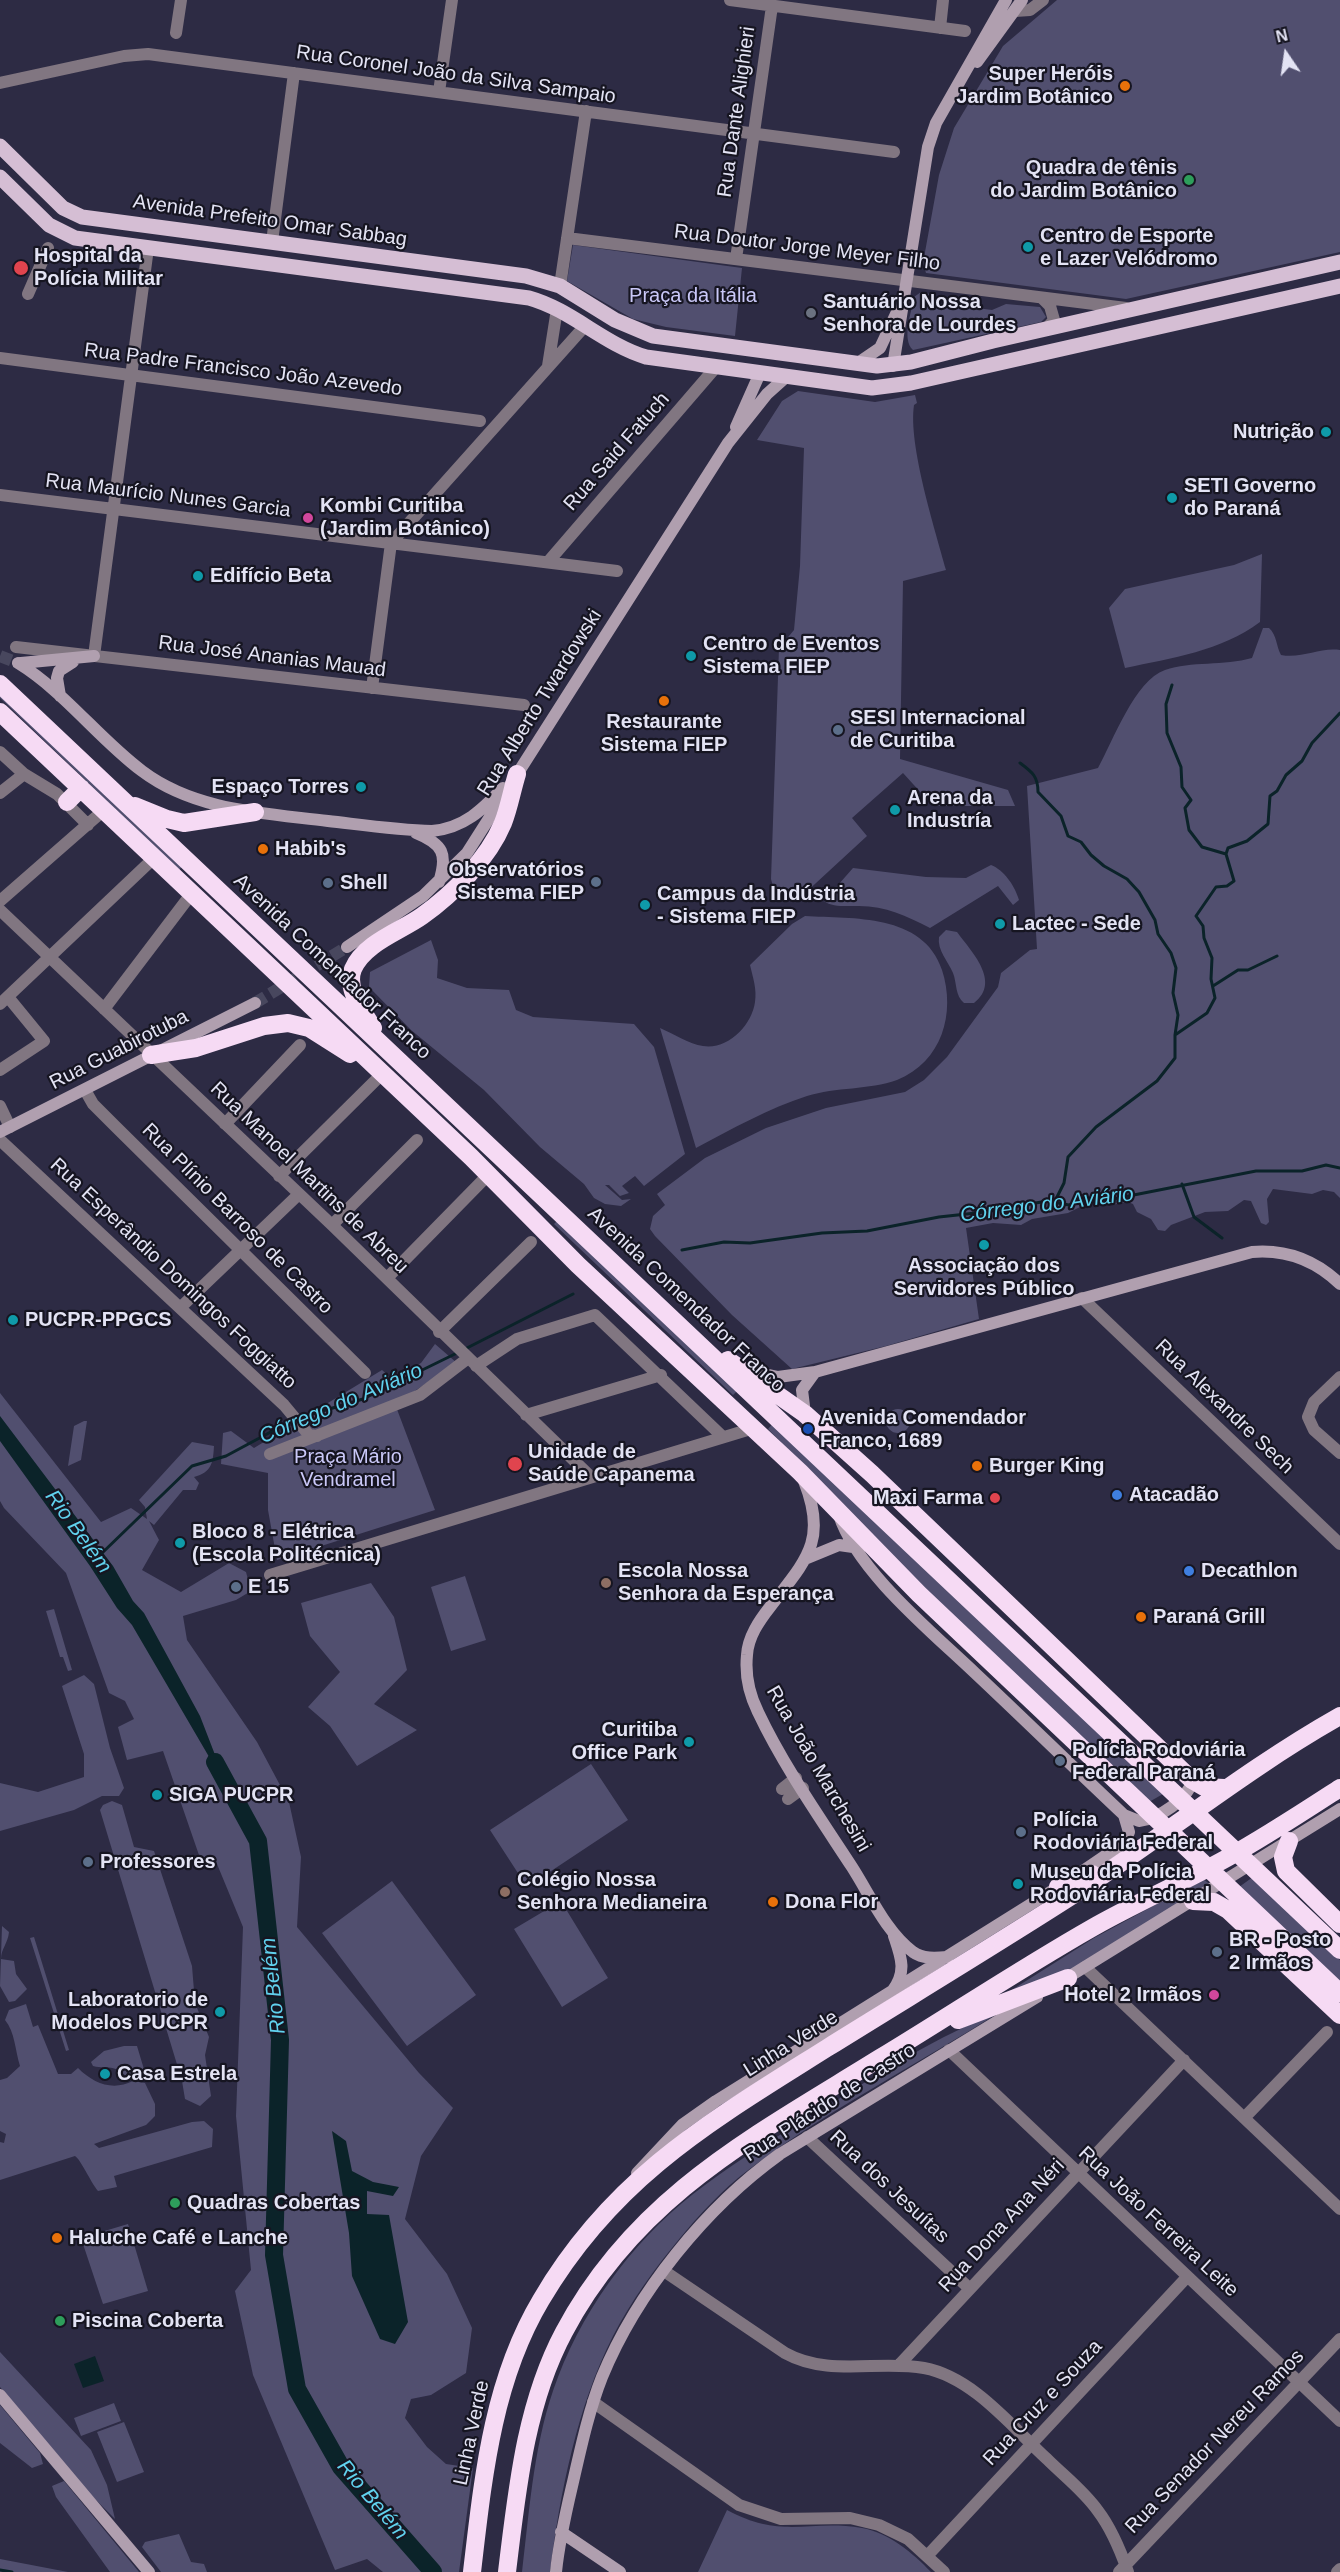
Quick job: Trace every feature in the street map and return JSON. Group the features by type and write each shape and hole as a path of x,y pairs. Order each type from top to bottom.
{"highway":[{"name":"Avenida Comendador Franco","path":"0,684 1340,1950"},
{"path":"0,712 489,1174 584,1270 754,1428 1142,1807 1340,1993"},
{"path":"385,1047 357,1001 352,989 352,970 365,954 423,916 469,873 494,840 503,823 517,774"},
{"path":"67,802 81,788"},
{"path":"124,801 184,823 255,812"},
{"path":"151,1055 196,1048 264,1026 288,1023 309,1028 346,1052 377,1068"},
{"path":"695,1340 742,1368 805,1414 891,1491 1192,1780 1210,1788 1224,1788"},
{"path":"849,1454 859,1479 900,1533"},
{"name":"Linha Verde","path":"472,2572 490,2443 502,2392 516,2350 530,2319 555,2276 608,2209 658,2160 698,2129 1074,1895 1224,1788 1336,1718"},
{"path":"507,2572 522,2462 545,2375 564,2332 607,2266 647,2219 711,2164 917,2035 1082,1934 1229,1857 1340,1788"},
{"path":"1289,1841 1283,1857 1286,1871 1340,1924"},
{"path":"1058,1887 1121,1862"},
{"path":"1193,1901 1214,1902 1228,1910 1340,2015"},
{"path":"917,2035 1068,1978"}],"main road":[{"path":"872,388 883,381 893,366 928,147 936,123 1013,3"},
{"name":"Avenida Prefeito Omar Sabbag","path":"0,146 68,212 82,217 532,277 560,286 615,320 653,336 893,366"},
{"path":"14,190 30,175"},
{"name":"Avenida Prefeito Omar Sabbag","path":"0,177 50,225 67,236 529,298 557,309 584,327 631,352 659,360 872,388 900,385 1340,286"},
{"path":"208,255 211,234"},
{"path":"893,366 1340,262"},
{"path":"478,291 481,270"},
{"path":"858,363 874,354 885,341 893,325 905,281"},
{"path":"1226,288 1231,310"},
{"path":"993,341 998,363"},
{"path":"760,373 771,360 791,355"},
{"name":"Rua Alberto Twardowski","path":"728,443 760,373"},
{"name":"Rua Alberto Twardowski","path":"347,947 399,914 439,883 478,838 728,443 767,394 786,377"},
{"path":"94,656 36,664 18,663 60,696 129,760 156,781 205,802 255,812 411,830 445,830 470,819 517,774"},
{"path":"60,696 58,670 69,663 94,656"},
{"path":"411,830 435,842 441,848 444,860 439,883"},
{"name":"Rua Guabirotuba","path":"5,1129 255,1002"},
{"path":"742,1368 778,1377 815,1372 1262,1251 1299,1257 1317,1265 1340,1284"},
{"path":"805,1414 802,1390 815,1372"},
{"name":"Rua João Marchesini","path":"800,1472 815,1516 812,1542 805,1559 759,1620 747,1653 748,1687 758,1712 799,1783 893,1932 903,1961 903,1971 901,1980 891,1993"},
{"path":"837,1508 844,1532 901,1603 1124,1815 1139,1821 1155,1816 1188,1792 1192,1780"},
{"path":"805,1559 839,1545 855,1546 880,1553"},
{"name":"Rua Plácido de Castro","path":"556,2572 561,2532 593,2402 618,2343 664,2271 683,2246 738,2188 767,2164 807,2137 1340,1809"},
{"path":"608,2209 652,2154 682,2125 950,1957 1124,1843 1129,1832 1124,1815"},
{"name":"Rua João Marchesini","path":"893,1932 926,1958 950,1957"},
{"path":"0,2396 149,2572"},
{"path":"561,2532 620,2572"}],"street":[{"path":"176,33 181,0"},
{"path":"439,92 452,0"},
{"path":"730,0 965,32"},
{"path":"940,28 943,0"},
{"path":"1013,3 1030,10 1043,0"},
{"name":"Rua Dante Alighieri","path":"736,259 772,6"},
{"name":"Rua Coronel João da Silva Sampaio","path":"0,83 14,78 148,54 894,152"},
{"path":"0,72 14,78"},
{"path":"272,242 294,73"},
{"path":"560,286 586,111"},
{"name":"Rua Doutor Jorge Meyer Filho","path":"567,238 1133,309"},
{"path":"28,294 48,248"},
{"path":"94,656 147,248"},
{"path":"1042,298 1054,313 1054,320 1046,329"},
{"path":"548,367 557,309"},
{"path":"372,688 391,543 584,327"},
{"name":"Rua Padre Francisco João Azevedo","path":"0,358 480,421"},
{"name":"Rua Said Fatuch","path":"548,562 716,367"},
{"name":"Rua Maurício Nunes Garcia","path":"0,495 617,571"},
{"name":"Rua José Ananias Mauad","path":"16,647 524,705"},
{"path":"0,752 24,774 67,802 88,825"},
{"path":"0,793 24,774"},
{"path":"0,901 104,810"},
{"path":"0,1070 44,1041 4,1000 154,858"},
{"path":"104,1010 192,893"},
{"name":"Rua Manoel Martins de Abreu","path":"0,910 332,1225 591,1477"},
{"path":"225,1124 300,1045"},
{"path":"279,1176 377,1068"},
{"name":"Rua Plínio Barroso de Castro","path":"85,1090 93,1104 365,1373"},
{"path":"0,1106 5,1129"},
{"name":"Rua Esperândio Domingos Foggiatto","path":"0,1140 294,1414 309,1435 317,1436"},
{"path":"332,1225 417,1140"},
{"path":"387,1278 489,1174"},
{"path":"181,1307 298,1195"},
{"path":"443,1335 531,1242"},
{"name":"Rua Alexandre Sech","path":"1082,1299 1340,1544"},
{"path":"270,1454 420,1395 469,1360 517,1339 595,1315 661,1375 723,1437"},
{"path":"526,1415 661,1375"},
{"path":"1340,1377 1314,1402 1308,1417 1314,1430 1340,1453"},
{"path":"270,1575 754,1428"},
{"path":"785,1794 799,1783"},
{"path":"1086,1967 1340,2210"},
{"path":"1244,2118 1327,2031"},
{"name":"Rua João Ferreira Leite","path":"949,2050 1340,2421"},
{"name":"Rua Dona Ana Néri","path":"898,2366 1184,2060"},
{"name":"Rua dos Jesuítas","path":"807,2137 970,2289"},
{"path":"664,2271 794,2358 828,2366 898,2366 932,2370 960,2382 994,2409 1098,2510 1124,2570"},
{"name":"Rua Cruz e Souza","path":"928,2555 1187,2277"},
{"name":"Rua Senador Nereu Ramos","path":"1124,2570 1340,2339"},
{"path":"593,2402 730,2499 752,2511 781,2518 837,2518 865,2521 895,2532 928,2555 944,2572"},
{"path":"1337,2572 1340,2568"}],"green space":[{"path":"1057,0 1340,0 1340,252 1126,299 926,273 923,263 939,175 954,128 1003,46"},
{"name":"Praça da Itália","path":"573,245 742,268 735,336 666,327 633,319 567,281"},
{"path":"921,292 930,294 940,303 992,310 1006,304 1040,307 1046,317 1041,322 913,350 908,339 908,325 914,297"},
{"path":"798,391 875,402 915,395 917,403 914,405 913,422 915,442 929,510 946,570 903,581 900,759 1008,790 1015,806 933,806 903,773 852,818 867,836 803,895 788,900 775,894 771,879 779,648 794,630 800,566 804,448 757,440 782,401"},
{"path":"1262,554 1260,622 1213,647 1125,668 1109,608 1125,589 1234,565"},
{"path":"1263,628 1269,628 1272,631 1281,655 1340,650 1340,1198 1334,1192 1323,1190 1312,1194 1273,1189 1267,1199 1269,1222 1266,1225 1261,1223 1251,1201 1244,1200 1228,1211 1205,1212 1171,1225 1165,1231 1158,1230 1151,1219 1137,1212 1133,1204 1128,1202 1111,1205 1088,1203 1068,1213 1032,1219 1021,1225 993,1223 966,1228 979,1319 886,1346 792,1369 732,1315 655,1236 650,1229 653,1216 665,1205 657,1194 705,1158 766,1128 826,1108 905,1092 924,1080 947,1057 998,987 1001,973 1030,950 1037,949 1027,786 1098,768 1135,698 1154,676 1175,667 1252,658"},
{"path":"0,687 185,863 179,870 0,698"},
{"path":"991,865 1008,879 1019,900 1013,905 998,886 930,928 885,909 834,905 824,901 853,868 926,877 966,878"},
{"path":"805,916 864,919 884,923 903,929 919,938 933,951 942,970 947,1003 946,1019 935,1049 912,1072 897,1080 807,1096 737,1126 696,1148 660,1028 703,1046 721,1044 730,1040 744,1027 753,1011 755,988 750,965 792,924"},
{"path":"946,930 957,932 976,957 985,976 982,995 974,1003 964,1003 961,1000 953,973 941,951 939,937"},
{"path":"431,940 438,960 437,978 467,988 509,990 516,1010 533,1017 634,1024 654,1047 685,1154 644,1186 635,1176 622,1186 629,1193 620,1196 609,1185 605,1185 622,1200 631,1199 621,1206 605,1204 594,1198 584,1184 540,1147 484,1090 411,1030 369,987 370,972"},
{"path":"558,1220 739,1389 733,1395 554,1224"},
{"name":"Praça Mário Vendramel","path":"435,1344 457,1363 395,1404 435,1510 277,1560 268,1510 268,1473 221,1464 223,1433 231,1431 254,1448 382,1370 392,1379 421,1363"},
{"path":"0,1393 101,1522 131,1508 147,1519 145,1507 139,1500 192,1442 214,1446 210,1466 205,1472 194,1477 199,1483 196,1490 183,1490 154,1525 149,1521 159,1540 142,1570 181,1592 229,1563 246,1572 251,1591 236,1600 183,1616 187,1640 257,1742 289,1802 301,1857 297,1927 419,2073 453,2108 421,2156 405,2219 447,2274 472,2328 466,2373 431,2395 411,2399 405,2418 427,2447 446,2464 473,2468 459,2572 383,2572 367,2559 335,2570 253,2375 235,2291 251,2270 236,2116 243,1927 217,1864 200,1858 163,1751 127,1760 118,1727 134,1719 125,1701 109,1693 66,1573 0,1501"},
{"path":"898,1409 907,1412 910,1421 907,1430 898,1433 889,1430 886,1421 889,1412"},
{"path":"87,1421 81,1460 68,1466 74,1426"},
{"path":"775,1421 1163,1794 1149,1802 934,1597 768,1429"},
{"path":"465,1576 486,1640 451,1651 431,1587"},
{"path":"371,1583 394,1617 407,1670 374,1704 417,1730 357,1766 330,1726 308,1707 340,1672 310,1636 301,1603"},
{"path":"54,1609 72,1670 68,1671 63,1657 60,1657 46,1611"},
{"path":"84,1675 94,1684 110,1748 124,1788 119,1796 102,1796 74,1810 0,1831 0,1783 38,1792 84,1777 84,1754 62,1686"},
{"path":"591,1764 628,1820 527,1887 490,1830"},
{"path":"112,1801 122,1805 134,1847 154,1851 192,1966 195,2003 209,2037 205,2055 211,2096 200,2106 185,2099 182,2081 100,1810 103,1805"},
{"path":"1253,1877 1340,1960 1340,1982 1239,1887"},
{"path":"1203,1879 1211,1885 1076,1968 991,2003 1094,1938"},
{"path":"392,1881 476,1995 407,2046 322,1933"},
{"path":"561,1901 608,1978 562,2007 514,1929"},
{"path":"2,1926 9,1932 1,1959 14,1961 16,1974 27,1989 15,2001 9,2002 0,1986"},
{"path":"34,1937 69,2050 66,2051 30,1938"},
{"path":"26,2004 33,2027 38,2025 58,2074 71,2074 78,2068 97,2082 111,2086 133,2081 145,2083 155,2104 155,2116 146,2125 94,2144 99,2148 192,2122 204,2121 213,2129 212,2147 114,2176 117,2187 98,2191 75,2156 0,2180 0,2142 4,2143 6,2134 0,2131 0,2080 7,2078 20,2066 13,2036 5,2020 9,2010"},
{"path":"1001,2011 840,2108 777,2149 729,2186 688,2229 636,2298 620,2323 600,2363 572,2451 559,2512 550,2572 522,2572 538,2449 543,2424 558,2377 584,2322 618,2270 638,2246 681,2203 748,2155 910,2056"},
{"path":"124,2046 137,2046 146,2076 127,2077 114,2068 93,2066 91,2062 104,2051"},
{"path":"128,2224 148,2291 103,2304 81,2238"},
{"path":"0,2352 91,2450 107,2485 115,2519 88,2492 0,2387"},
{"path":"114,2403 121,2421 81,2436 74,2418"},
{"path":"0,2405 40,2453 43,2464 32,2468 0,2443"},
{"path":"124,2422 144,2472 117,2482 97,2432"},
{"path":"64,2481 139,2572 110,2572 56,2497 52,2486"},
{"path":"727,2510 747,2519 780,2527 843,2526 862,2528 882,2534 900,2545 931,2572 698,2572"},
{"path":"179,2534 191,2562 204,2564 207,2572 161,2572 142,2547 145,2542"},
{"path":"0,2559 68,2572 0,2572"}],"water":[{"path":"0,1416 113,1566 133,1601 144,1613 200,1716 229,1791 132,1625 117,1608 90,1566 0,1441"},
{"path":"332,2131 346,2141 352,2171 373,2182 399,2187 393,2196 367,2191 367,2214 389,2215 408,2322 395,2344 380,2339 352,2276 349,2233"},
{"path":"95,2356 104,2381 83,2388 74,2364"}],"waterway":[{"path":"1172,685 1166,704 1167,733 1181,767 1182,787 1191,800 1185,808 1189,830 1202,847 1226,854"},
{"path":"1226,854 1228,848 1247,841 1268,824 1270,796 1277,791 1286,775 1302,761 1312,743 1340,713"},
{"path":"1020,763 1034,775 1038,792 1061,816 1068,836 1081,842 1104,866 1127,879 1139,892 1155,920 1158,934 1171,953 1176,968 1173,993 1178,1015 1175,1035"},
{"path":"1055,1201 1064,1183 1068,1157 1096,1127 1157,1081 1175,1058 1175,1035 1207,1013 1215,998 1211,979 1212,958 1204,938 1203,926 1196,916 1216,887 1227,886 1234,881 1226,854"},
{"path":"1213,986 1238,970 1248,970 1277,956"},
{"name":"Córrego do Aviário","path":"682,1250 724,1242 750,1243 822,1233 867,1231 939,1217 1047,1201 1069,1205 1083,1201 1098,1202 1256,1171 1302,1171 1326,1165 1340,1168"},
{"path":"1182,1184 1194,1217 1222,1238"},
{"name":"Córrego do Aviário","path":"465,1349 573,1294"},
{"name":"Córrego do Aviário","path":"299,1418 363,1399 459,1352"},
{"name":"Córrego do Aviário","path":"100,1555 192,1466 226,1456 293,1420"},
{"name":"Rio Belém","path":"215,1762 258,1841 280,2040 274,2255 297,2389 341,2467 433,2572"},
{"path":"0,2570 12,2572"}],"tunnel":[{"path":"0,656 18,663"},
{"path":"255,1003 347,947"}],"place":[{"name":"Super Heróis Jardim Botânico","path":"1125,86"},
{"name":"Quadra de tênis do Jardim Botânico","path":"1189,180"},
{"name":"Centro de Esporte e Lazer Velódromo","path":"1028,247"},
{"name":"Hospital da Polícia Militar","path":"21,268"},
{"name":"Santuário Nossa Senhora de Lourdes","path":"811,313"},
{"name":"Nutrição","path":"1326,432"},
{"name":"SETI Governo do Paraná","path":"1172,498"},
{"name":"Kombi Curitiba (Jardim Botânico)","path":"308,518"},
{"name":"Edifício Beta","path":"198,576"},
{"name":"Centro de Eventos Sistema FIEP","path":"691,656"},
{"name":"Restaurante Sistema FIEP","path":"664,701"},
{"name":"SESI Internacional de Curitiba","path":"838,730"},
{"name":"Espaço Torres","path":"361,787"},
{"name":"Arena da Industría","path":"895,810"},
{"name":"Habib's","path":"263,849"},
{"name":"Observatórios Sistema FIEP","path":"596,882"},
{"name":"Shell","path":"328,883"},
{"name":"Campus da Indústria - Sistema FIEP","path":"645,905"},
{"name":"Lactec - Sede","path":"1000,924"},
{"name":"Associação dos Servidores Público","path":"984,1245"},
{"name":"PUCPR-PPGCS","path":"13,1320"},
{"name":"Avenida Comendador Franco, 1689","path":"808,1429"},
{"name":"Unidade de Saúde Capanema","path":"515,1464"},
{"name":"Burger King","path":"977,1466"},
{"name":"Atacadão","path":"1117,1495"},
{"name":"Maxi Farma","path":"995,1498"},
{"name":"Bloco 8 - Elétrica (Escola Politécnica)","path":"180,1543"},
{"name":"Decathlon","path":"1189,1571"},
{"name":"Escola Nossa Senhora da Esperança","path":"606,1583"},
{"name":"E 15","path":"236,1587"},
{"name":"Paraná Grill","path":"1141,1617"},
{"name":"Curitiba Office Park","path":"689,1742"},
{"name":"Polícia Rodoviária Federal Paraná","path":"1060,1761"},
{"name":"SIGA PUCPR","path":"157,1795"},
{"name":"Polícia Rodoviária Federal","path":"1021,1832"},
{"name":"Professores","path":"88,1862"},
{"name":"Museu da Polícia Rodoviária Federal","path":"1018,1884"},
{"name":"Colégio Nossa Senhora Medianeira","path":"505,1892"},
{"name":"Dona Flor","path":"773,1902"},
{"name":"BR - Posto 2 Irmãos","path":"1217,1952"},
{"name":"Hotel 2 Irmãos","path":"1214,1995"},
{"name":"Laboratorio de Modelos PUCPR","path":"220,2012"},
{"name":"Casa Estrela","path":"105,2074"},
{"name":"Quadras Cobertas","path":"175,2203"},
{"name":"Haluche Café e Lanche","path":"57,2238"},
{"name":"Piscina Coberta","path":"60,2321"}]}
